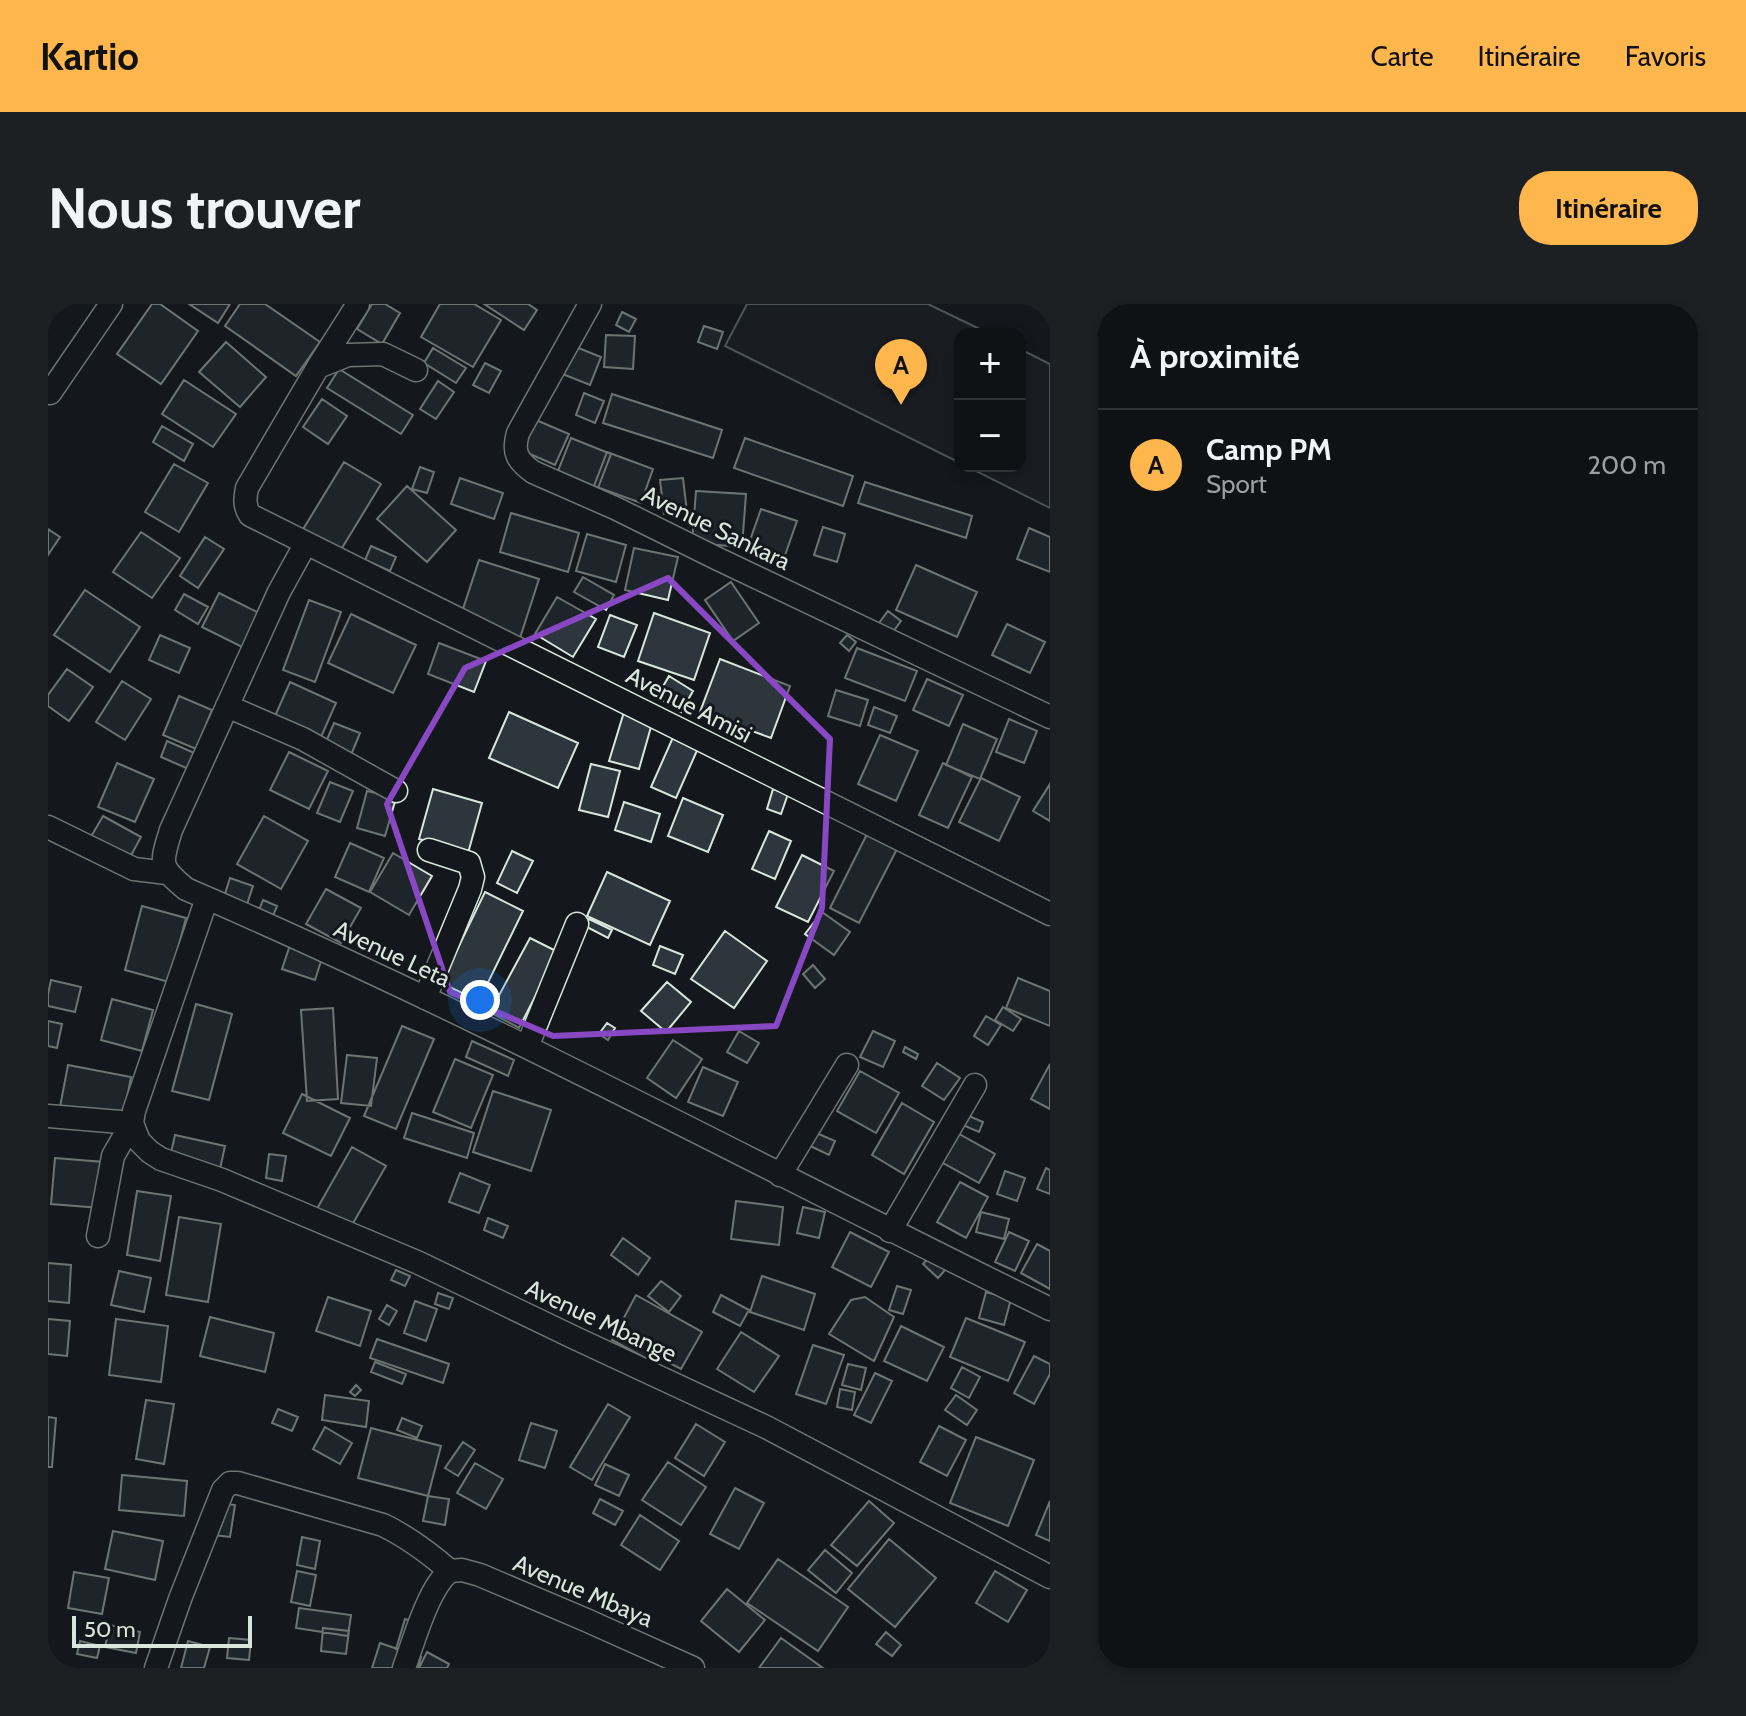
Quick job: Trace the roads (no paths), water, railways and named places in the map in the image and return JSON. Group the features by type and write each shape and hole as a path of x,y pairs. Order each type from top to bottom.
{"street":[{"path":"50,393 111,304"},
{"name":"Avenue Amisi","path":"358,304 247,488 245,496 250,515 1050,914"},
{"name":"Avenue Sankara","path":"590,304 518,433 514,444 522,464 533,472 615,508 1050,717"},
{"path":"318,367 348,355 383,354 416,370"},
{"path":"48,827 134,869 167,873 163,858 171,830 279,592 306,543"},
{"path":"227,706 303,739 396,791"},
{"path":"425,998 473,877 469,863 429,850"},
{"name":"Avenue Leta","path":"167,873 186,889 527,1047 1050,1309"},
{"path":"98,1236 113,1156 132,1123 207,898"},
{"path":"527,1047 577,924"},
{"path":"780,1175 847,1065"},
{"path":"890,1231 975,1085"},
{"path":"48,1116 132,1123"},
{"name":"Avenue Mbange","path":"132,1123 139,1141 161,1159 222,1180 419,1263 766,1427 1050,1577"},
{"path":"156,1668 223,1490 230,1483 383,1525 423,1547 450,1571 435,1589 404,1668"},
{"name":"Avenue Mbaya","path":"450,1571 462,1570 497,1582 693,1668"}],"place":[{"name":"Camp PM","path":"901,405"}]}
